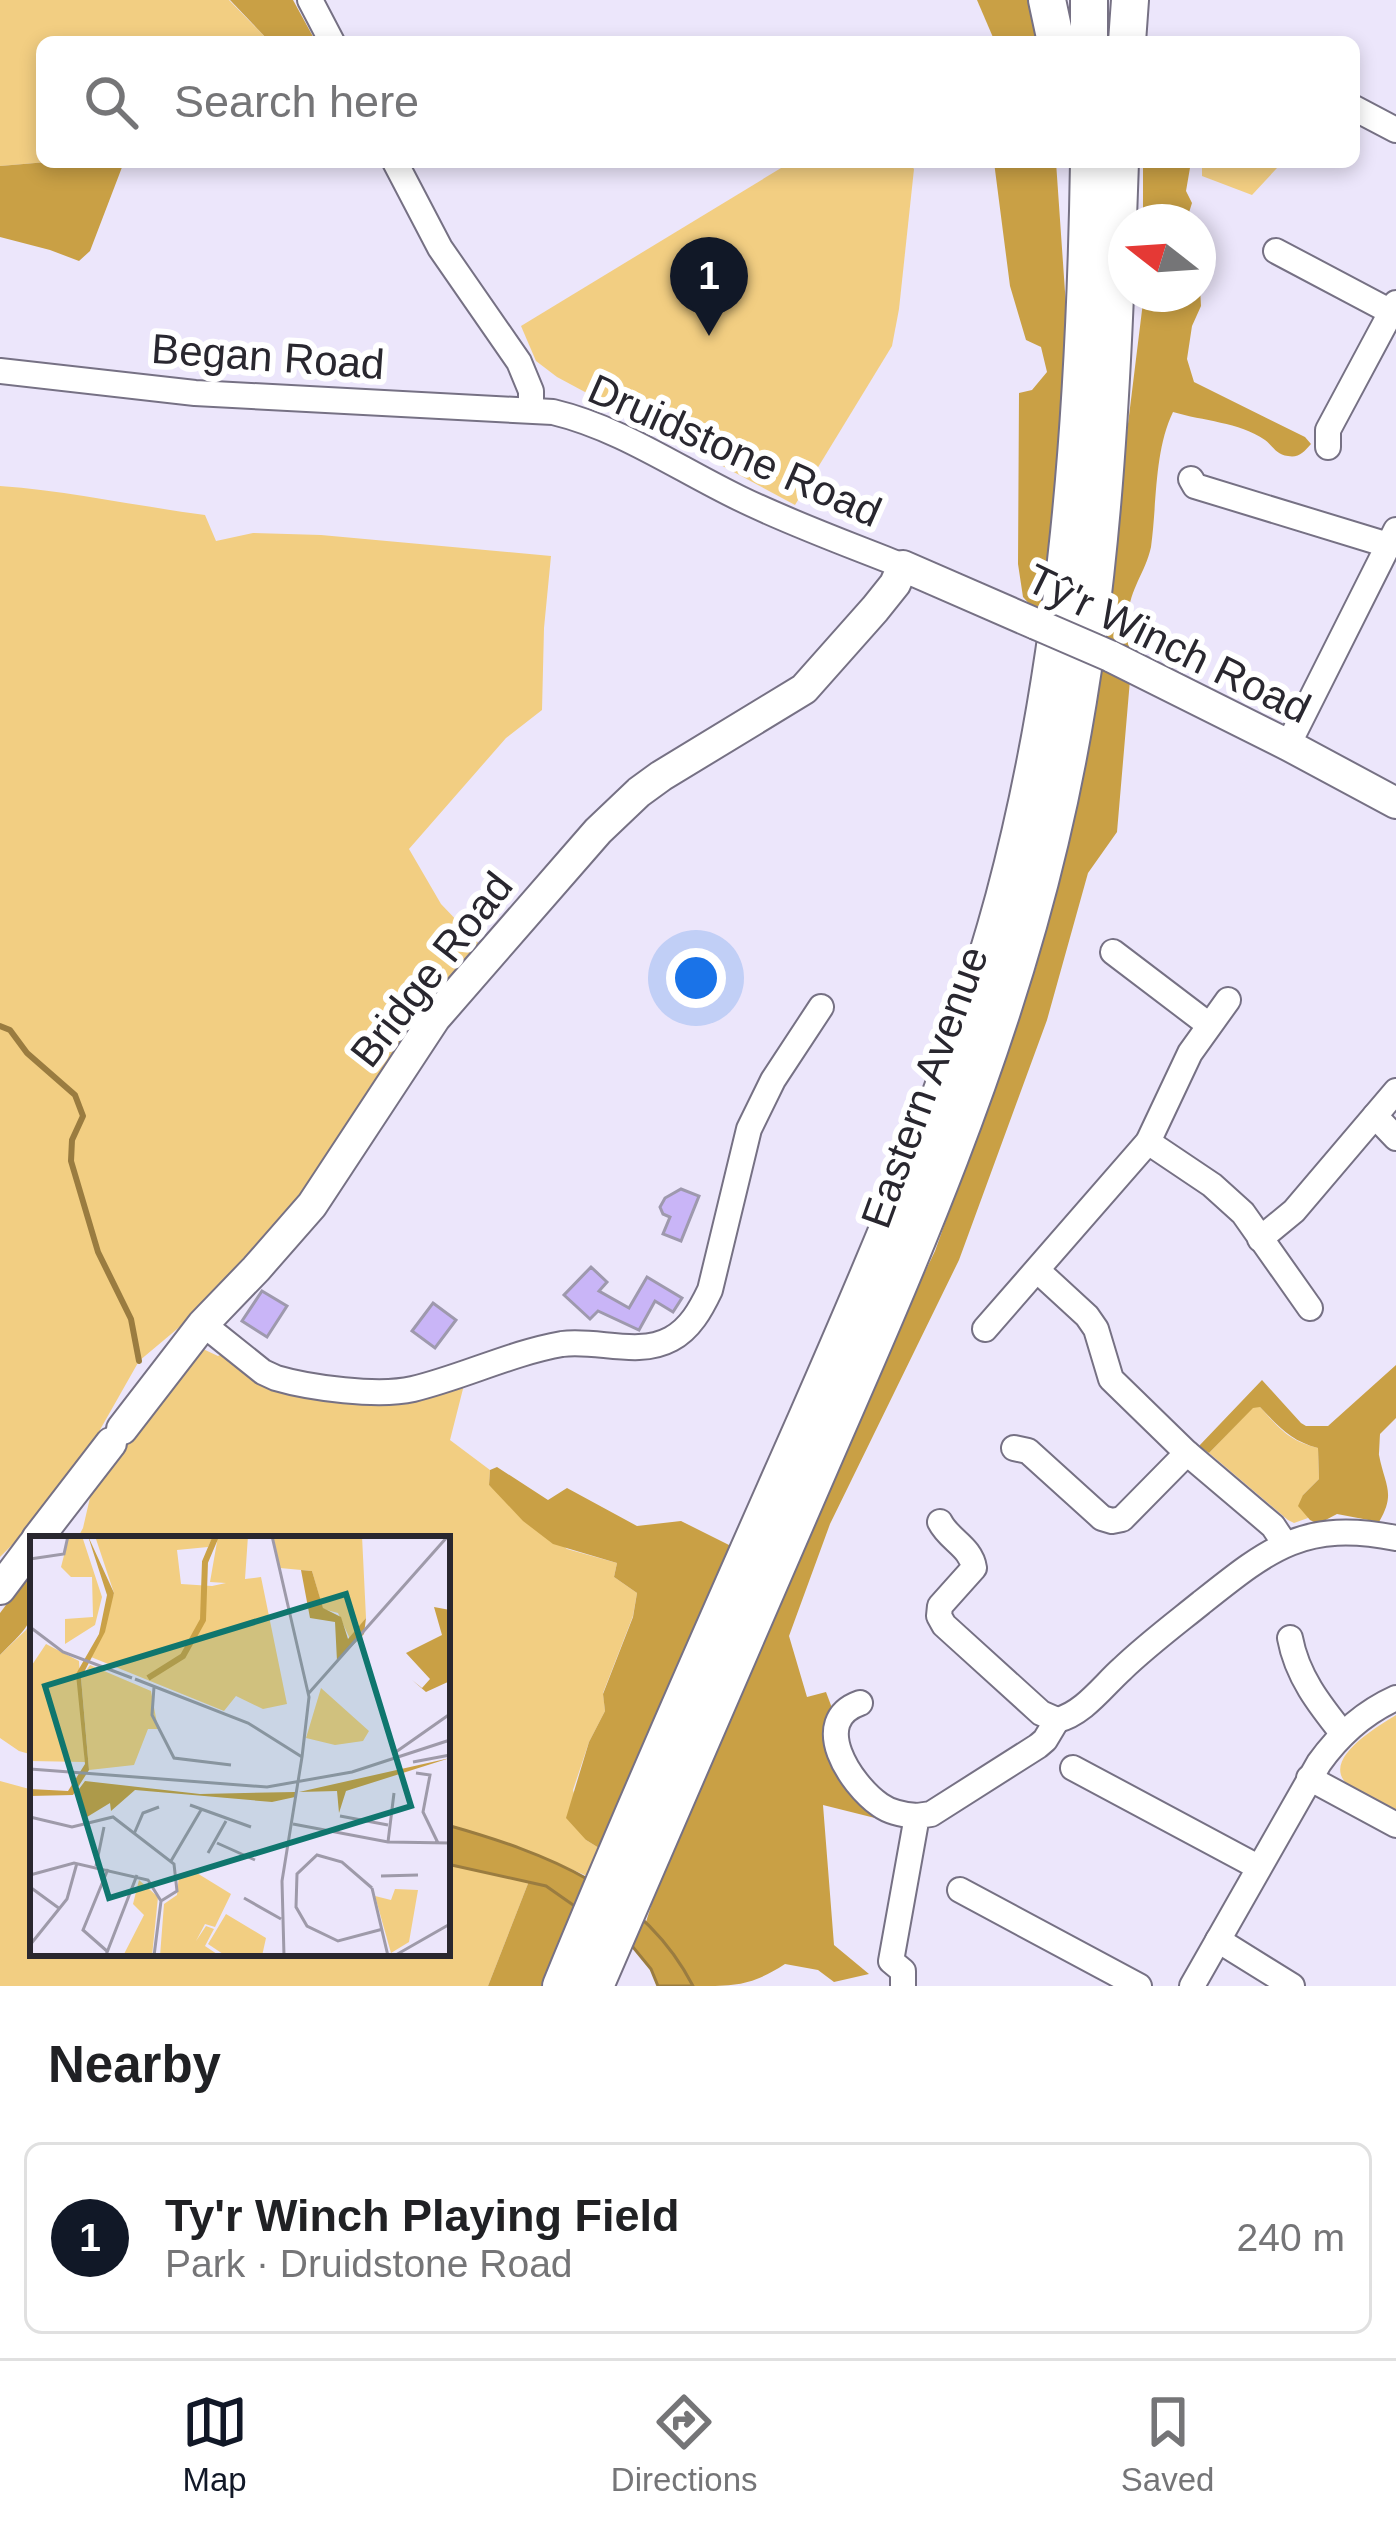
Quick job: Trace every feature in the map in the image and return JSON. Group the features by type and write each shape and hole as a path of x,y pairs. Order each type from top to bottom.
{"highway":[{"path":"1047,0 1055,36"},
{"path":"1089,0 1089,36"},
{"path":"1120,0 1123,36"},
{"path":"1124,36 1130,0"},
{"path":"1074,168 1085,290"},
{"path":"1085,290 1089,168"},
{"name":"Eastern Avenue","path":"574,1982 941,1184 1030,921 1068,761 1095,594 1106,490 1120,168"},
{"name":"Eastern Avenue","path":"647,1826 954,1061 993,935 1050,682 1074,485 1085,290"}],"main road":[{"name":"Tŷ'r Winch Road","path":"903,566 1110,656 1396,802"},
{"name":"Bridge Road","path":"40,1536 203,1324 312,1205 435,1018 598,831 661,776 804,689 875,610 903,566"},
{"name":"Bridge Road","path":"0,1589 30,1549"}],"street":[{"path":"310,0 329,36"},
{"path":"1360,111 1396,130"},
{"name":"Druidstone Road","path":"397,168 440,248 519,362 531,391 531,409 574,417 627,438 742,500 903,566"},
{"path":"1276,251 1394,308 1328,430 1328,447"},
{"name":"Began Road","path":"0,371 195,393 531,409"},
{"path":"1191,478 1195,486 1392,538 1288,745"},
{"path":"1113,952 1209,1024"},
{"path":"986,1329 1148,1142 1178,1077 1228,1000"},
{"path":"203,1324 276,1378 370,1392 412,1389 568,1343 635,1347 671,1339 687,1327 710,1290 742,1150 760,1102 821,1007"},
{"path":"1260,1239 1294,1211 1396,1090"},
{"path":"1375,1116 1396,1138"},
{"path":"1148,1142 1230,1200 1310,1308"},
{"path":"1038,1270 1096,1329 1111,1379 1187,1453 1273,1526 1285,1544"},
{"path":"1014,1448 1028,1451 1102,1518 1112,1521 1122,1519 1187,1453"},
{"path":"940,1522 974,1561 974,1568 940,1606 944,1625 1040,1713 1057,1720"},
{"path":"860,1703 846,1708 835,1732 840,1754 857,1782 876,1803 904,1815 931,1814 1046,1740 1057,1720 1076,1712 1140,1652 1252,1563 1285,1544 1343,1531 1396,1538"},
{"path":"1290,1638 1294,1660 1308,1687 1343,1735"},
{"path":"1192,1986 1327,1751 1374,1709 1396,1698"},
{"path":"1073,1768 1258,1867"},
{"path":"1310,1778 1396,1825"},
{"path":"903,1986 903,1971 891,1960 917,1816"},
{"path":"960,1890 1139,1986"},
{"path":"1218,1940 1292,1986"}],"shaded area":[{"path":"0,0 229,0 264,36 36,36 36,163 0,166"},
{"path":"230,0 293,0 313,36 264,36"},
{"path":"977,0 1035,0 1041,36 992,36"},
{"path":"36,163 36,168 122,168 90,251 79,261 0,237 0,166"},
{"path":"781,168 914,169 892,346 795,505 557,377 536,361 521,326"},
{"path":"995,168 1056,168 1066,378 1045,602 1034,609 1023,597 1018,564 1019,393 1032,390 1047,372 1041,347 1026,340 1010,286"},
{"path":"1143,168 1190,168 1186,191 1192,203 1143,204"},
{"path":"1202,168 1277,168 1252,195 1202,176"},
{"path":"1142,312 1198,312 1187,359 1194,382 1311,444 1298,455 1284,455 1244,429 1173,412 1159,461 1151,547 1130,602 1135,638 1130,647 1122,652 1106,638 1104,619"},
{"path":"0,486 205,515 216,541 253,533 321,535 551,556 542,710 506,738 409,849 441,904 484,949 333,1163 201,1309 139,1361 84,1458 35,1522 0,1557"},
{"path":"1101,670 1130,680 1117,832 1088,873 1047,1020 959,1260 830,1524 789,1636 807,1697 826,1692 835,1716 832,1743 847,1791 875,1818 823,1805 834,1945 869,1974 834,1982 818,1970 785,1964 742,1983 694,1986 646,1922 676,1826 864,1399 935,1251 1036,968"},
{"path":"197,1350 218,1356 224,1353 259,1382 465,1381 450,1440 490,1470 489,1485 567,1549 617,1563 614,1577 637,1593 633,1616 603,1693 605,1711 573,1790 586,1840 599,1848 587,1876 527,1850 450,1826 450,1536 79,1536 92,1489"},
{"path":"1396,1365 1396,1418 1380,1434 1379,1455 1388,1496 1379,1522 1337,1514 1318,1524 1310,1520 1298,1506 1319,1479 1318,1448 1293,1437 1260,1407 1253,1408 1209,1453 1199,1446 1262,1380 1301,1423 1328,1426"},
{"path":"1253,1407 1260,1407 1292,1438 1318,1448 1319,1479 1303,1495 1308,1518 1288,1520 1209,1453"},
{"path":"497,1467 548,1500 567,1488 637,1526 681,1521 731,1546 599,1848 566,1818 589,1742 605,1711 603,1694 633,1617 637,1593 614,1577 617,1563 553,1544 523,1521 489,1485 490,1470"},
{"path":"30,1573 30,1620 0,1655 0,1613"},
{"path":"30,1623 30,1754 0,1738 0,1655"},
{"path":"1396,1715 1396,1812 1346,1783 1341,1763 1366,1735"},
{"path":"0,1781 30,1789 30,1956 450,1956 450,1865 529,1881 488,1986 0,1986"},
{"path":"450,1826 555,1863 619,1900 672,1952 693,1986 658,1986 633,1947 546,1886 450,1865"},
{"path":"529,1881 546,1886 574,1907 541,1986 488,1986"}],"building":[{"path":"681,1189 699,1196 681,1241 663,1234 670,1217 660,1207"},
{"path":"591,1267 607,1282 599,1291 629,1308 647,1277 682,1298 673,1312 655,1301 639,1330 598,1311 590,1319 564,1295"},
{"path":"262,1291 287,1306 267,1337 242,1321"},
{"path":"433,1303 456,1320 435,1348 412,1331"}],"waterway":[{"path":"0,1026 10,1030 27,1053 75,1095 83,1116 72,1140 71,1161 98,1252 131,1319 139,1361"}],"place":[{"name":"Ty'r Winch Playing Field","path":"709,336"}]}
